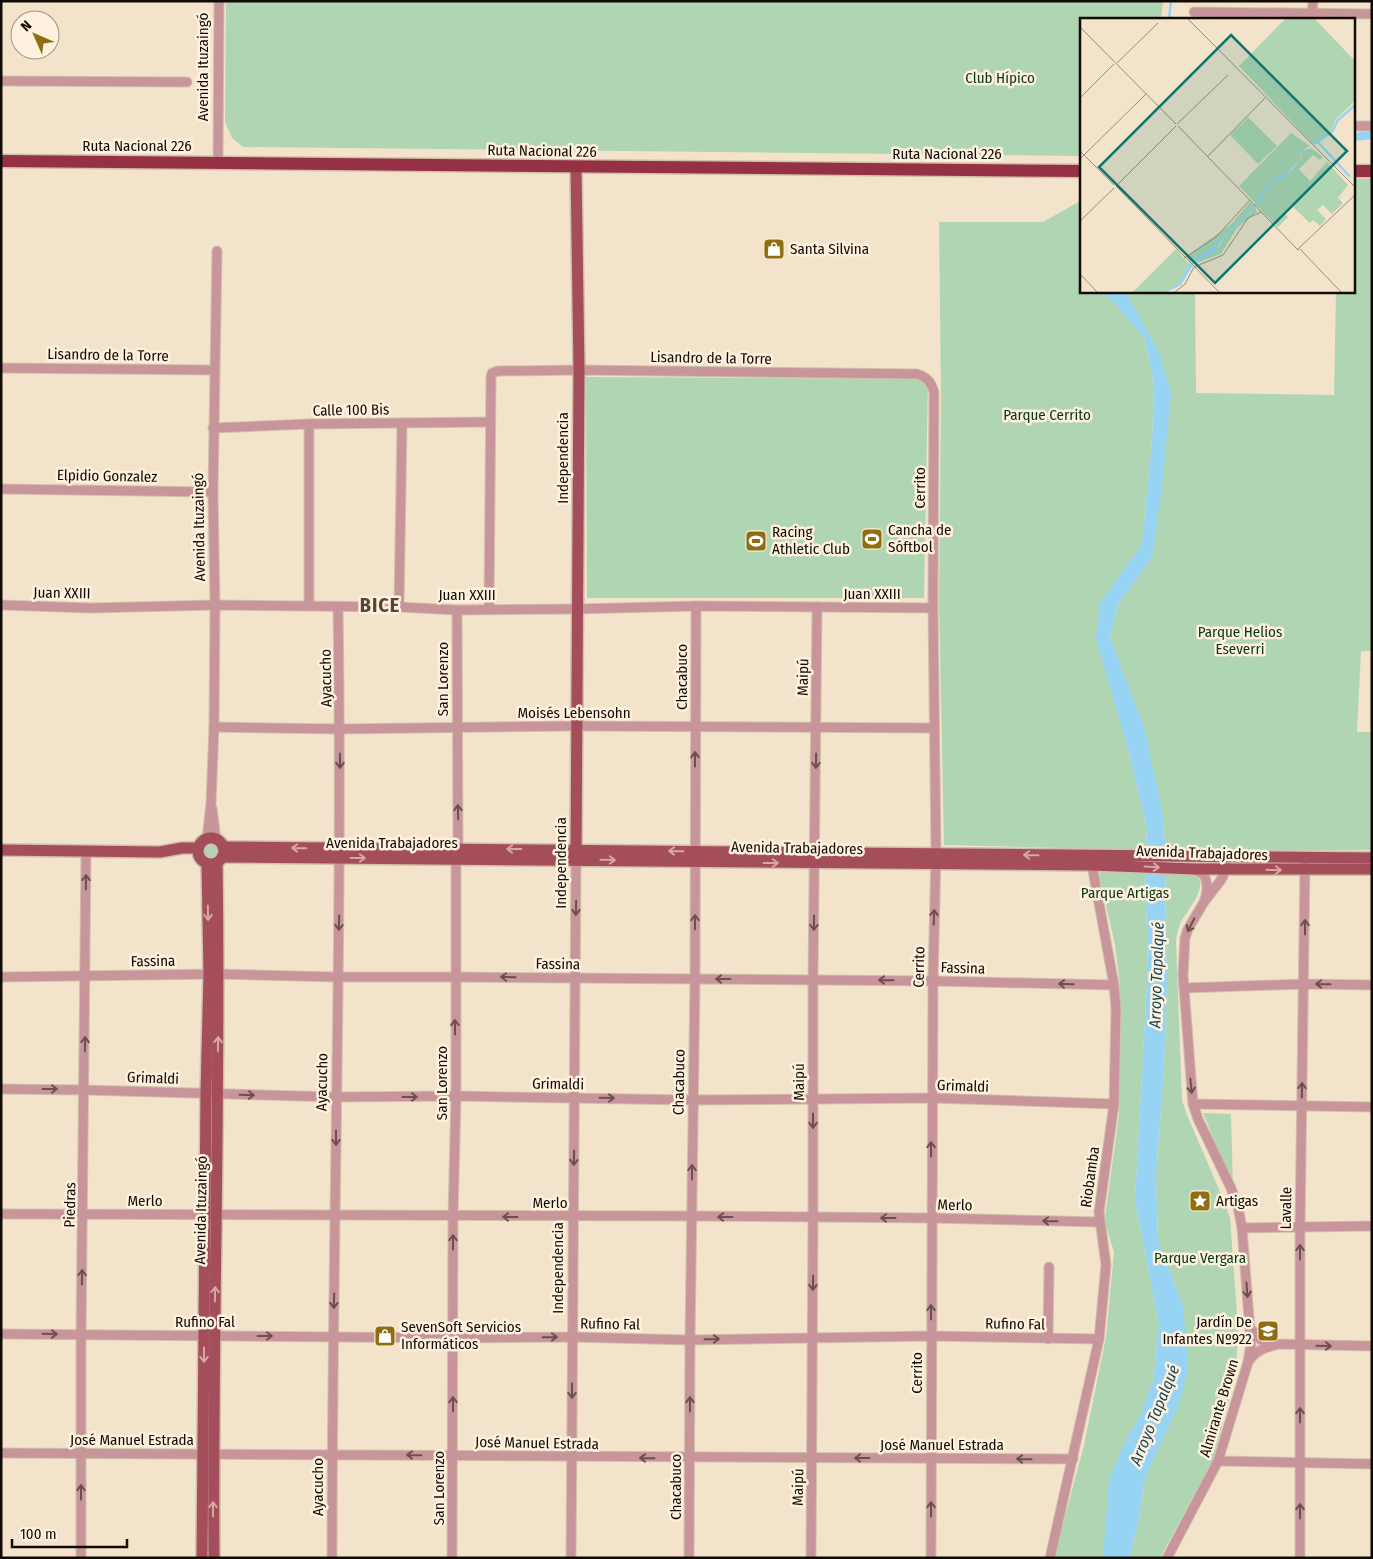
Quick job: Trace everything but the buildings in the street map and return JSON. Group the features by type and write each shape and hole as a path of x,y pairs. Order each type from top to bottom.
{"highway":[{"name":"Ruta Nacional 226","path":"1,162 1080,171"},
{"path":"1356,171 1372,171"}],"main road":[{"name":"Independencia","path":"576,168 579,370 576,855"},
{"name":"Avenida Trabajadores","path":"1,850 160,852 181,856 211,852 1091,860 1190,857 1372,858"},
{"name":"Avenida Ituzaingó","path":"202,1558 208,1455 214,974 211,852"},
{"name":"Avenida Trabajadores","path":"1116,860 1190,869 1372,869"},
{"name":"Avenida Ituzaingó","path":"208,1455 214,1558"}],"street":[{"name":"Avenida Ituzaingó","path":"218,163 219,1"},
{"path":"1312,1 1313,17"},
{"path":"1194,12 1313,17 1372,14"},
{"path":"1,81 187,82"},
{"path":"1356,126 1372,126"},
{"name":"Avenida Ituzaingó","path":"211,852 215,605 213,428 217,251"},
{"name":"Lisandro de la Torre","path":"1,368 214,370"},
{"name":"Lisandro de la Torre","path":"490,422 491,377 492,373 498,371 579,370 917,374 928,380"},
{"name":"Cerrito","path":"928,380 934,392 933,608 936,859 932,980 931,1558"},
{"path":"489,609 490,422"},
{"name":"Calle 100 Bis","path":"213,428 309,424 490,422"},
{"path":"399,607 402,423"},
{"path":"309,424 309,606"},
{"name":"Elpidio Gonzalez","path":"1,489 213,492"},
{"name":"Juan XXIII","path":"1,605 90,608 215,605 309,606 457,610 696,606 933,608"},
{"name":"Chacabuco","path":"689,1558 692,1100 695,980 696,606"},
{"name":"Ayacucho","path":"332,1558 340,853 338,607"},
{"name":"Maipú","path":"810,1558 817,607"},
{"name":"San Lorenzo","path":"452,1558 453,1216 456,1096 457,610"},
{"name":"Moisés Lebensohn","path":"214,727 340,729 576,726 934,728"},
{"name":"Piedras","path":"81,1558 81,1334 84,1216 86,852"},
{"name":"Independencia","path":"571,1558 576,855"},
{"name":"Almirante Brown","path":"1167,1558 1218,1461 1248,1362 1251,1344 1242,1228 1236,1198 1198,1119 1193,1104 1183,975 1185,938 1188,929 1204,902 1222,880 1227,857"},
{"name":"Lavalle","path":"1300,1558 1300,1228 1305,984 1305,858"},
{"name":"Riobamba","path":"1050,1558 1099,1339 1106,1265 1099,1212 1114,1104 1116,1008 1114,985 1091,860"},
{"path":"1190,869 1204,875 1207,882 1208,890 1204,902"},
{"name":"Fassina","path":"1,977 214,974 695,980 932,980 1114,985"},
{"path":"1184,988 1305,984 1372,985"},
{"name":"Grimaldi","path":"1,1089 336,1097 456,1096 692,1100 932,1098 1114,1104"},
{"path":"1193,1104 1372,1107"},
{"name":"Merlo","path":"1,1214 84,1216 692,1216 931,1218 1099,1222"},
{"path":"1242,1228 1372,1226"},
{"path":"1048,1339 1049,1267"},
{"path":"1250,1328 1261,1340 1275,1344 1372,1346"},
{"name":"Rufino Fal","path":"1,1334 452,1338 573,1337 690,1340 931,1336 1099,1339"},
{"path":"1248,1362 1253,1355 1275,1344"},
{"name":"José Manuel Estrada","path":"1,1453 1073,1459"},
{"path":"1218,1461 1372,1464"}],"green space":[{"name":"Club Hípico","path":"226,1 1163,1 1161,18 1080,18 1080,156 243,147 232,138 225,122"},
{"name":"Parque Helios Eseverri","path":"1356,179 1372,179 1372,651 1361,651 1357,732 1372,732 1372,850 1166,851 1162,810 1110,638 1118,604 1152,558 1158,350 1126,292 1195,292 1196,393 1334,395 1336,292 1356,292"},
{"name":"Parque Cerrito","path":"1080,201 1080,292 1104,292 1145,338 1154,385 1152,440 1142,544 1100,603 1126,742 1147,828 1146,850 944,845 939,602 941,393 939,222 1043,222"},
{"name":"Racing Athletic Club","path":"586,377 928,379 924,598 587,598"},
{"path":"211,843 219,851 211,859 203,851"},
{"name":"Parque Artigas","path":"1105,869 1145,871 1148,965 1135,1200 1159,1326 1153,1381 1140,1416 1126,1439 1103,1558 1054,1558 1084,1445 1106,1337 1114,1252 1105,1217 1119,1115 1120,986 1115,945 1099,874"},
{"name":"Parque Vergara","path":"1165,872 1193,874 1199,878 1200,884 1196,898 1180,924 1176,940 1182,1100 1230,1218 1238,1328 1236,1373 1213,1460 1160,1558 1129,1558 1138,1524 1145,1478 1180,1402 1183,1306 1158,1239 1156,1175 1164,1068 1167,986"},
{"path":"1203,1113 1231,1114 1233,1187"}],"water":[{"path":"1104,292 1126,292 1158,350 1171,392 1162,488 1152,558 1118,604 1110,638 1145,730 1162,810 1166,851 1167,986 1164,1068 1156,1175 1158,1239 1183,1306 1188,1367 1180,1402 1145,1478 1138,1524 1129,1558 1103,1558 1109,1480 1126,1439 1140,1416 1153,1381 1159,1326 1135,1200 1148,965 1145,871 1147,828 1126,742 1096,639 1100,603 1142,544 1152,440 1154,385 1145,338"}],"waterway":[{"name":"Arroyo Tapalqué","path":"1169,18 1171,1"},
{"path":"1356,137 1372,135"}],"place":[{"name":"Santa Silvina","path":"774,249"},
{"name":"Cancha de Sóftbol","path":"872,539"},
{"name":"Racing Athletic Club","path":"756,541"},
{"name":"Artigas","path":"1200,1201"},
{"name":"Jardín De Infantes Nº922","path":"1268,1331"},
{"name":"SevenSoft Servicios Informáticos","path":"385,1336"}],"district":[{"name":"BICE","path":"380,605"}]}
